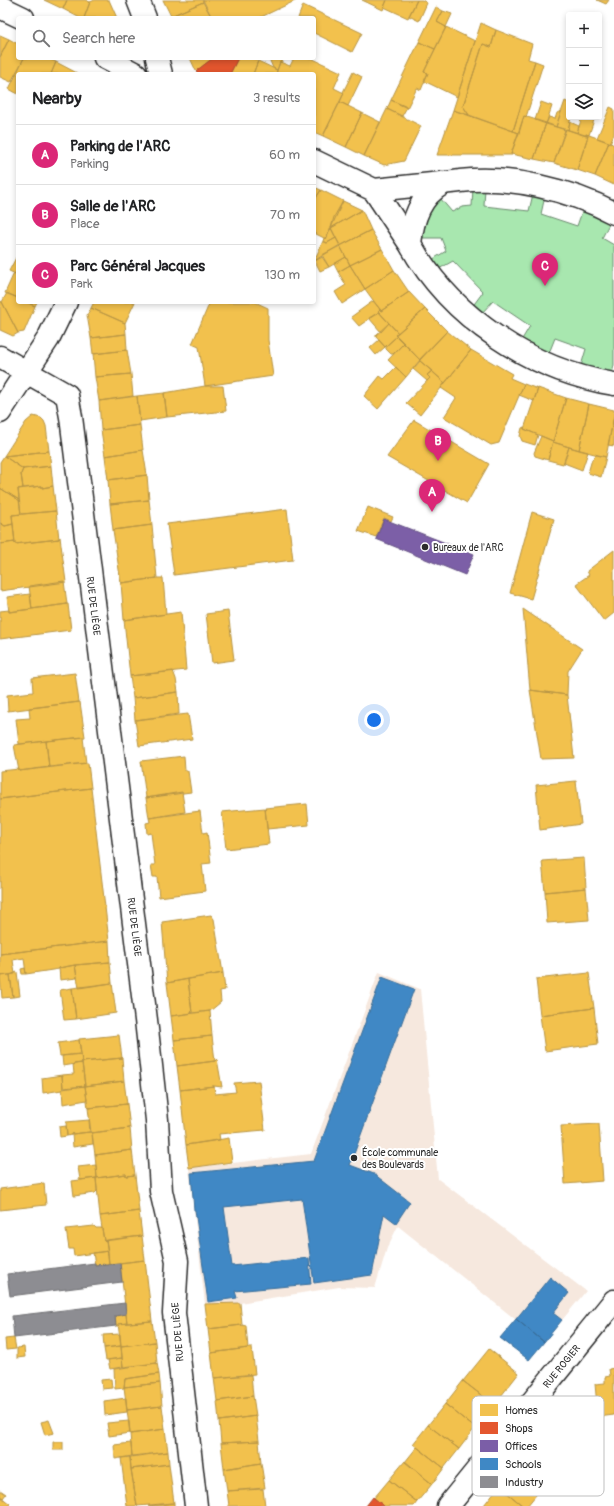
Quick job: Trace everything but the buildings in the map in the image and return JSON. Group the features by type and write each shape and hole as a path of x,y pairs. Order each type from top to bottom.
{"street":[{"path":"138,0 144,16"},
{"path":"0,7 19,16"},
{"path":"109,60 132,72"},
{"path":"158,60 160,72"},
{"path":"316,162 374,190 425,269 450,299 508,345 571,374 614,384"},
{"path":"374,190 478,179 536,186 596,204 614,213"},
{"path":"410,244 414,219 419,208 430,194 442,184"},
{"path":"0,412 48,339 65,304"},
{"path":"0,357 26,373"},
{"name":"RUE DE LIÈGE","path":"26,373 67,395 71,417 146,1020 157,1120 161,1190 177,1261 174,1313 196,1506"},
{"name":"RUE ROGIER","path":"537,1396 614,1301"},
{"name":"RUE ROGIER","path":"448,1506 472,1476"}],"shaded area":[{"name":"École communale des Boulevards","path":"379,972 420,989 438,1179 586,1291 544,1342 398,1226 387,1248 375,1288 339,1287 240,1303 205,1304 189,1168 311,1154"}],"green space":[{"path":"473,188 485,188 484,206 529,211 533,194 545,196 541,214 577,226 583,209 610,222 602,238 614,245 614,365 612,374 581,366 586,349 555,338 549,353 521,341 530,326 493,301 481,314 472,307 483,292 453,261 437,270 430,261 446,251 441,238 423,238 425,221 429,212 440,198 452,212 462,207 472,206"}],"place":[{"name":"Parc Général Jacques","path":"545,286"},
{"name":"Salle de l'ARC","path":"438,461"},
{"name":"Parking de l'ARC","path":"432,512"},
{"name":"Bureaux de l'ARC","path":"425,547"},
{"name":"École communale des Boulevards","path":"354,1158"}]}
